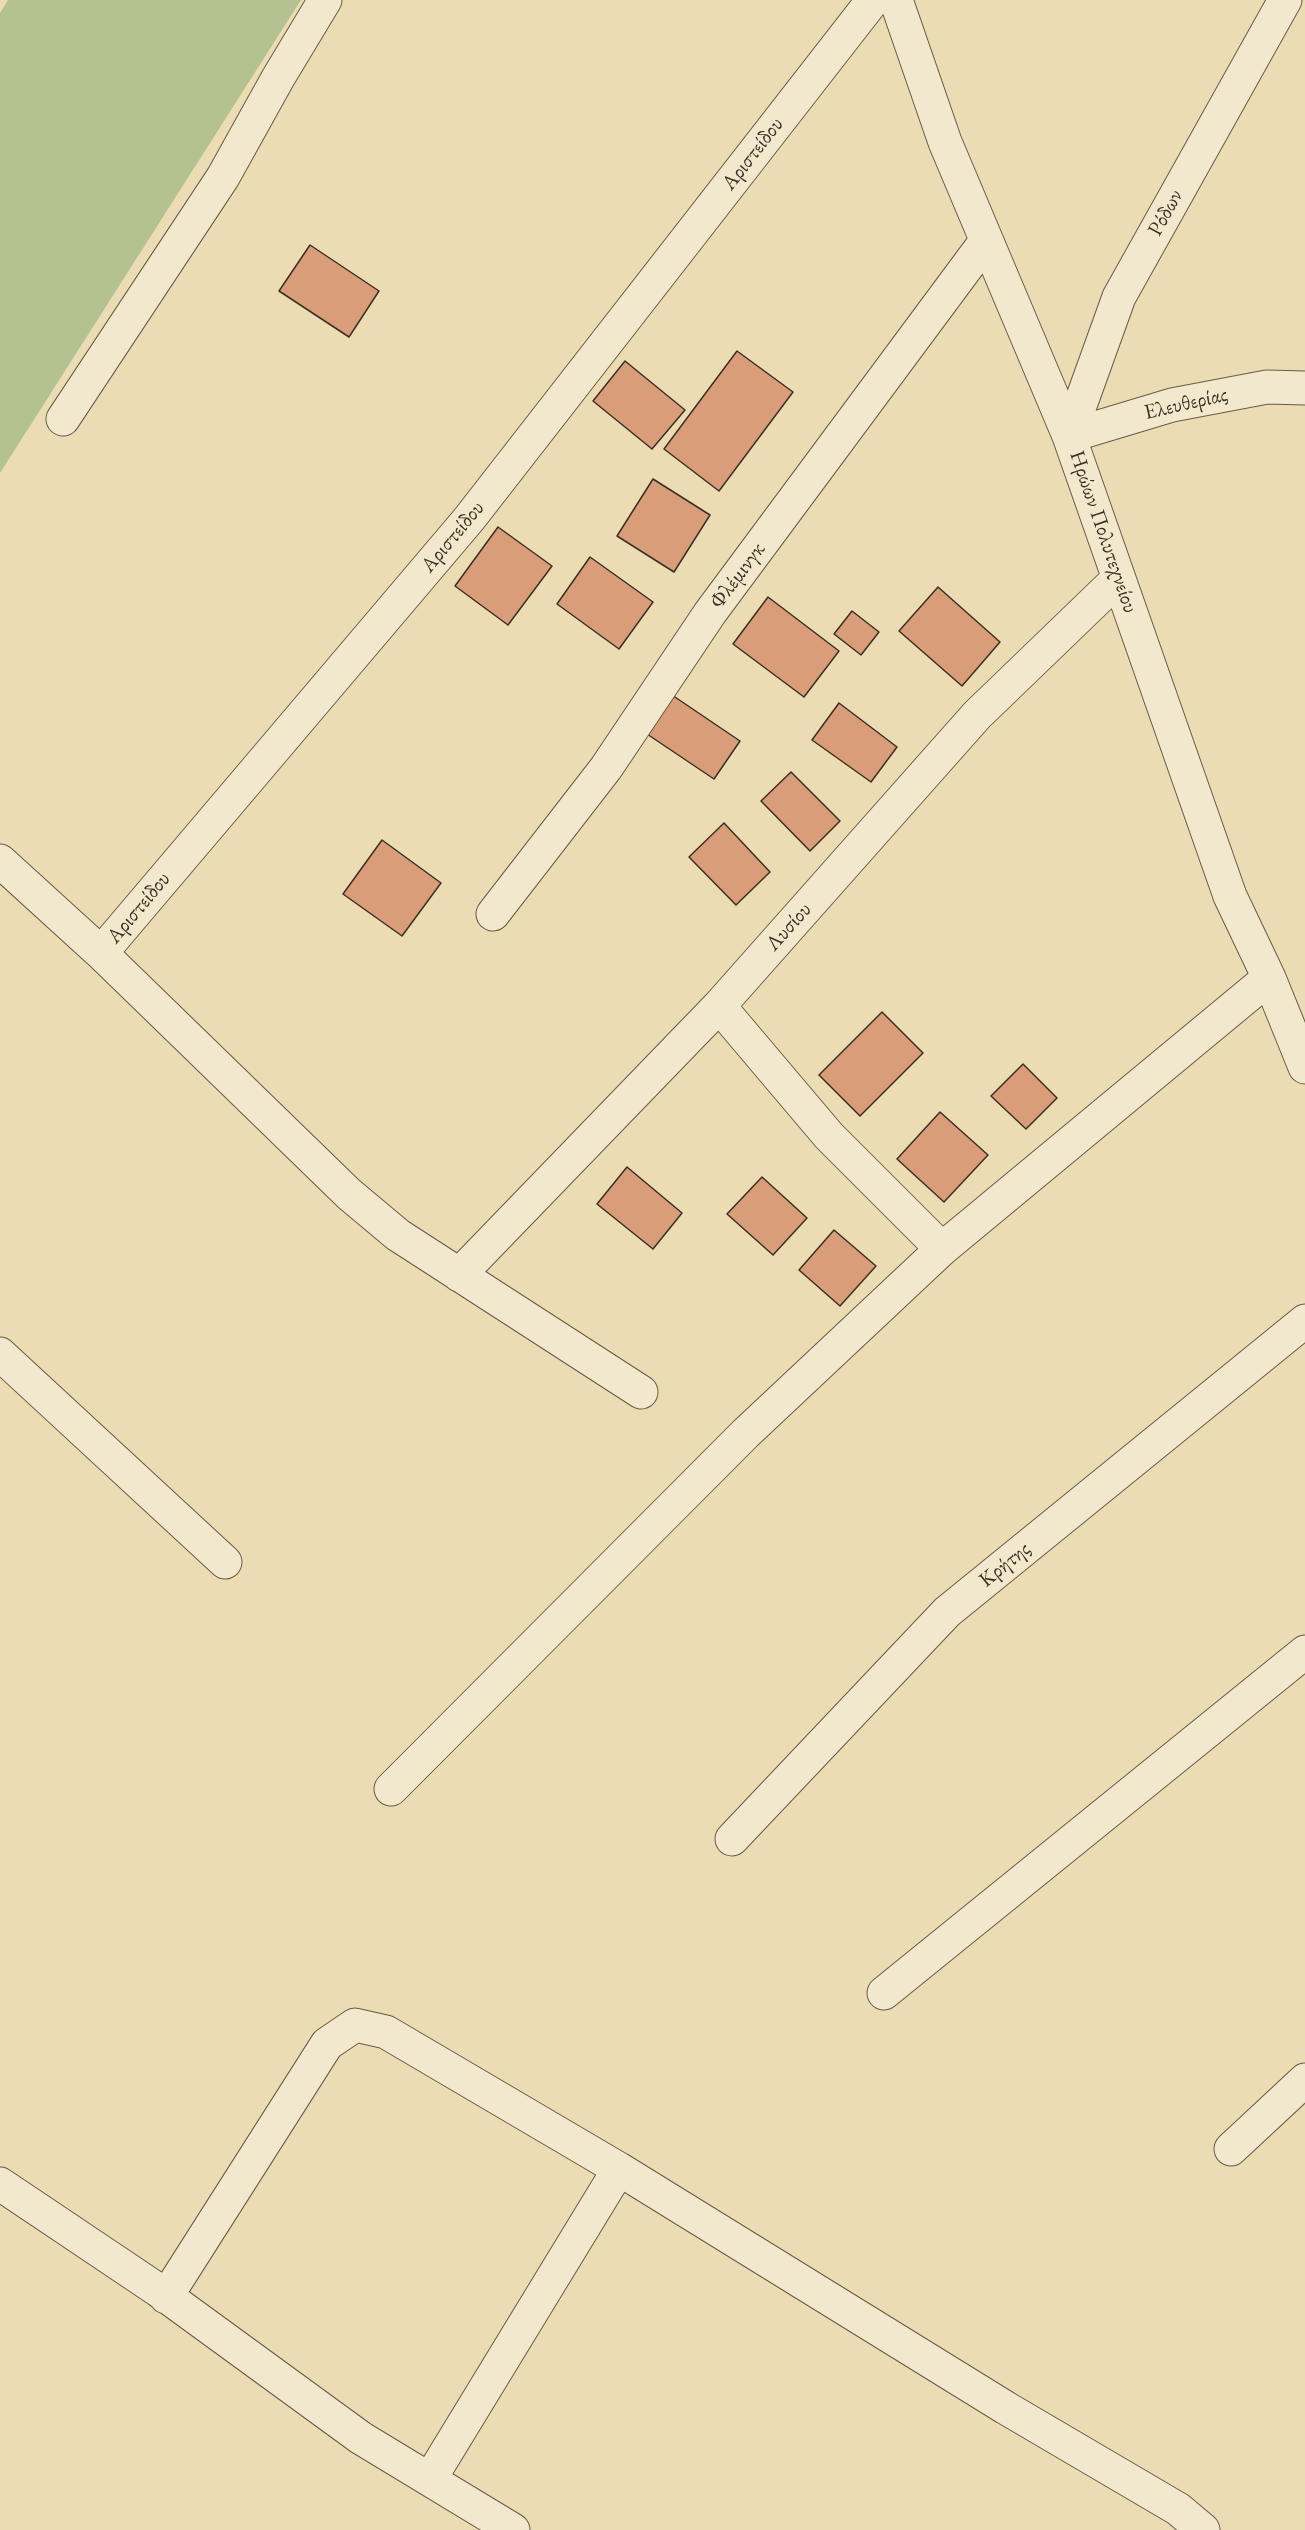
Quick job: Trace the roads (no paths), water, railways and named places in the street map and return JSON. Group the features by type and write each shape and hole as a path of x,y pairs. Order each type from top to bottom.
{"street":[{"path":"63,419 223,177 325,0"},
{"name":"Αριστείδου","path":"0,861 100,953 469,519 873,0"},
{"name":"Ηρώων Πολυτεχνείου","path":"896,0 945,141 1069,436 1230,896 1269,978 1305,1067"},
{"name":"Ρόδων","path":"1069,436 1119,297 1285,0"},
{"name":"Φλέμινγκ","path":"493,914 606,768 710,613 986,241"},
{"name":"Ελευθερίας","path":"1069,436 1172,405 1267,387 1305,388"},
{"name":"Λυσίου","path":"459,1275 719,1006 977,715 1118,579"},
{"path":"100,953 349,1194 398,1235 641,1392"},
{"path":"391,1789 746,1433 942,1249 1269,978"},
{"path":"719,1006 829,1136 942,1249"},
{"name":"Κρήτης","path":"732,1839 947,1612 1305,1321"},
{"path":"0,1354 225,1562"},
{"path":"884,1993 1305,1652"},
{"path":"166,2297 327,2044 355,2025 386,2032 619,2169 1006,2408 1178,2509 1203,2530"},
{"path":"1231,2150 1305,2080"},
{"path":"430,2480 619,2169"},
{"path":"0,2184 166,2297 361,2438 513,2530"}]}
